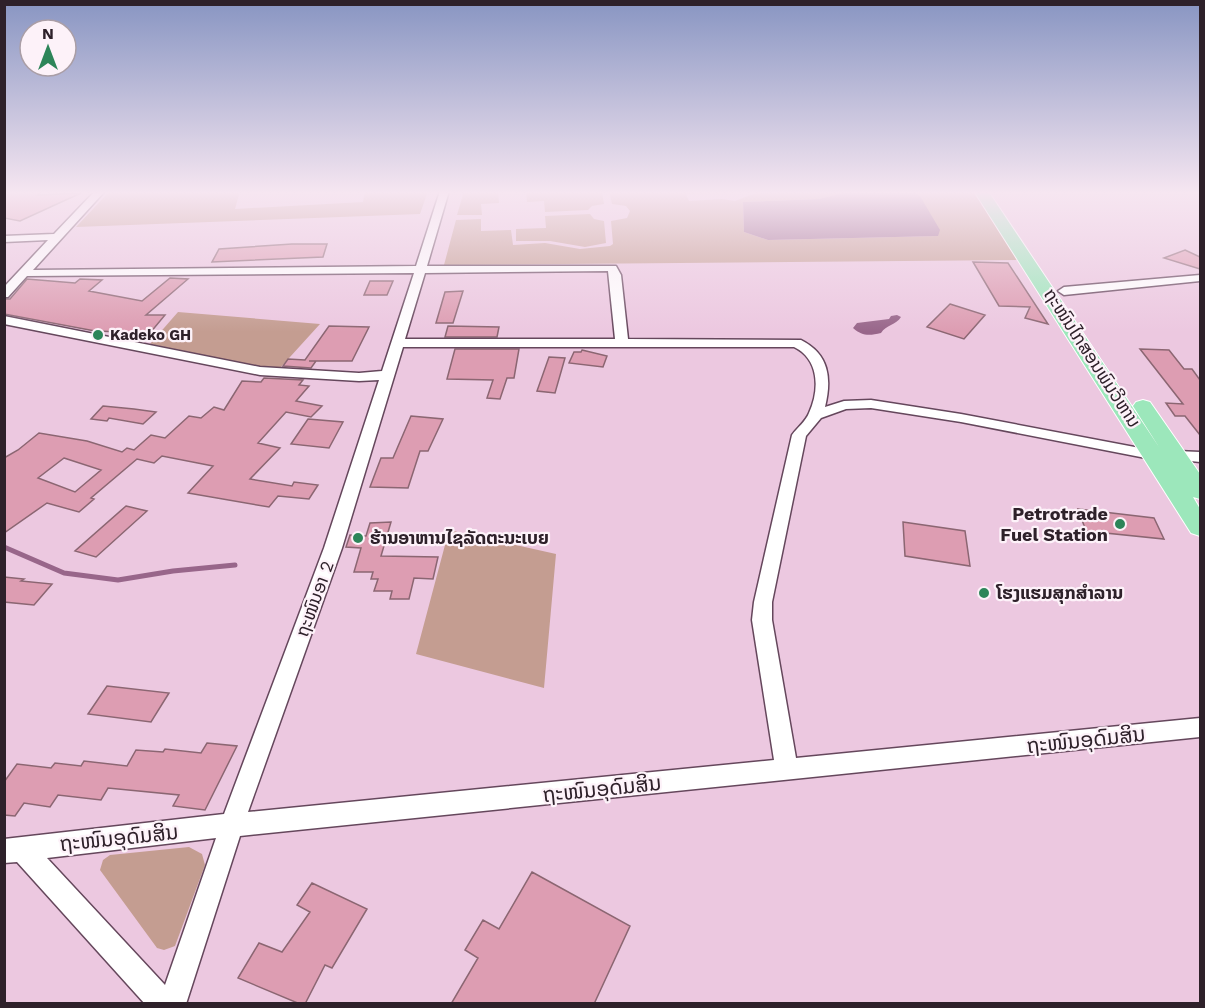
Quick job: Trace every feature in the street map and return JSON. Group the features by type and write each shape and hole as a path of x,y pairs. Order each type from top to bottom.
{"highway":[{"name":"ຖະໜົນໄກສອນພົມວິຫານ","path":"1013,238 1156,455 1200,527"},
{"name":"ຖະໜົນໄກສອນພົມວິຫານ","path":"1027,238 1200,491"}],"street":[{"path":"4,239 29,238"},
{"path":"4,294 10,282 25,273 55,238"},
{"name":"ຖະໜົນອາ 2","path":"172,1004 232,825 333,548 430,238"},
{"path":"25,273 612,268 615,275 622,342"},
{"path":"1064,291 1200,278"},
{"path":"4,320 260,371 338,376 386,375"},
{"path":"396,343 781,341 804,346 814,354 823,382 816,415 799,435 763,602 762,620 787,771"},
{"path":"816,415 844,405 871,404 950,416 1156,455"},
{"path":"1177,456 1200,457"},
{"name":"ຖະໜົນອຸດົມສິນ","path":"13,850 232,825 1200,728"},
{"path":"13,850 164,1004"}],"shaded area":[{"path":"451,238 512,238 513,245 545,243 580,249 613,244 612,238 762,238 768,240 1007,238 1021,260 444,265"},
{"path":"516,238 606,238 606,243 585,247 550,241 516,241"},
{"path":"762,238 851,238 768,240"},
{"path":"178,312 320,324 280,368 263,367 150,344"},
{"path":"897,315 901,317 899,320 881,333 866,335 853,328 857,323 889,319"},
{"path":"449,530 556,554 544,688 416,654"},
{"path":"189,847 202,854 205,865 175,946 164,950 157,948 100,870 103,860 110,855"}],"building":[{"path":"327,244 323,257 212,262 219,249"},
{"path":"1185,250 1200,257 1200,269 1164,258"},
{"path":"973,262 1008,263 1048,324 1025,318 1030,307 999,306"},
{"path":"170,278 188,279 146,315 165,315 150,333 95,331 4,314 4,299 10,299 27,279 75,283 80,279 102,280 89,291 142,301"},
{"path":"370,281 393,281 387,295 364,295"},
{"path":"463,291 453,323 436,323 445,292"},
{"path":"950,304 985,315 964,339 927,327"},
{"path":"329,326 369,327 352,361 316,361 311,368 283,366 288,359 305,360"},
{"path":"448,326 499,327 497,337 445,337"},
{"path":"455,349 519,349 514,378 507,378 500,399 487,398 493,380 447,379"},
{"path":"1140,349 1169,350 1184,369 1192,369 1200,380 1200,435 1185,416 1175,416 1166,403 1183,404"},
{"path":"582,350 607,356 603,367 569,363 574,352"},
{"path":"549,357 565,358 555,393 537,391"},
{"path":"264,378 303,380 299,385 309,386 296,401 322,406 311,417 286,412 258,443 280,448 250,479 292,486 294,482 318,485 309,499 278,496 269,507 188,493 213,466 162,456 154,463 137,459 91,498 94,499 79,512 47,503 4,533 4,458 39,433 87,441 122,452 127,448 134,450 151,435 165,438 189,416 201,418 214,407 224,410 242,381 261,382","holes":["64,458 101,470 75,492 38,478"]},
{"path":"103,406 156,412 143,424 109,418 107,421 91,419"},
{"path":"411,416 443,419 428,451 420,451 408,488 370,487 381,458 393,458"},
{"path":"308,419 343,422 329,448 291,444"},
{"path":"126,506 147,511 96,557 75,551"},
{"name":"Petrotrade Fuel Station","path":"1078,509 1154,518 1164,539 1086,531"},
{"path":"391,522 381,556 438,557 433,579 414,578 409,599 390,599 392,591 374,591 378,579 371,579 373,572 354,572 361,548 346,547 350,535 366,536 370,523"},
{"path":"903,522 965,531 970,566 905,556"},
{"path":"4,577 52,584 34,605 4,602"},
{"path":"107,686 169,693 151,722 88,714"},
{"path":"207,743 237,746 205,810 173,806 179,795 108,788 101,800 58,795 50,807 24,803 15,816 4,815 4,782 17,764 51,768 55,763 81,766 84,761 127,766 136,750 163,752 165,749 201,753"},
{"path":"532,872 630,926 594,1004 451,1004 478,958 465,950 483,920 499,929"},
{"path":"312,883 367,909 332,968 325,965 305,1004 300,1004 238,978 259,943 282,952 310,912 297,905"}],"waterway":[{"path":"4,547 64,573 118,580 173,571 235,565"}],"place":[{"name":"Kadeko GH","path":"98,335"},
{"name":"Petrotrade Fuel Station","path":"1120,524"},
{"name":"ຮ້ານອາຫານໄຊລັດຕະນະເບຍ","path":"358,538"},
{"name":"ໂຮງແຮມສຸກສໍາລານ","path":"984,593"}]}
